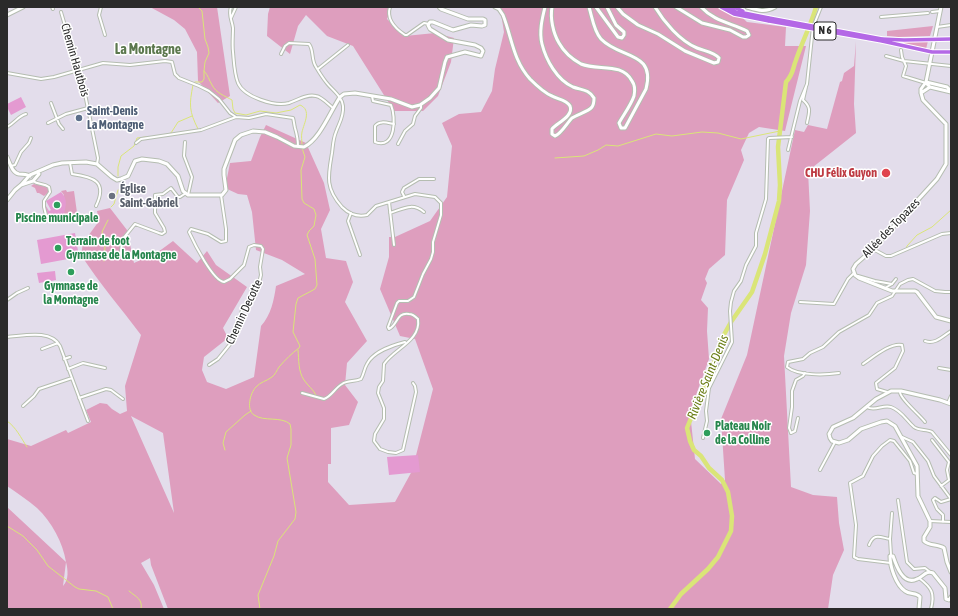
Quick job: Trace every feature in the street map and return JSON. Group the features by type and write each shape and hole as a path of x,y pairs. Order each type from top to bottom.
{"main road":[{"path":"7,15 23,7"},
{"path":"7,199 12,192 41,171 58,164 88,162 97,164 112,177 119,180 128,176 136,160 162,162 169,166 177,175 181,188 187,194 221,195 226,190 224,169 235,140 241,134 253,131 265,132 299,147 304,147 318,134 340,97 344,94 352,93 391,98 412,107 421,105 439,88 447,56 467,52 481,56 483,53 481,48 475,45 448,40 430,29 429,24 433,22 454,30 472,25 482,26 486,23 484,19 468,19 441,10 439,7"},
{"path":"495,7 499,9 503,15 517,60 524,71 550,96 567,102 570,106 569,115 552,129 552,134 555,136 559,134 572,118 589,109 594,100 593,95 589,91 566,83 560,78 551,65 541,40 541,21 545,7"},
{"path":"552,7 551,18 555,35 563,50 569,56 585,65 619,70 632,80 634,96 619,123 620,128 625,128 646,89 648,82 647,70 640,60 610,46 600,38 589,7"},
{"path":"596,7 618,37 622,38 624,32 616,25 607,7"},
{"path":"617,7 630,20 658,34 685,51 714,63 718,62 720,58 717,55 697,48 664,22 655,7"},
{"path":"676,7 702,23 730,30 743,37 748,35 747,31 718,20 701,7"},
{"path":"721,7 734,14 769,19"},
{"name":"N 6","path":"727,7 740,12 769,19 882,40 932,52 951,52"},
{"path":"734,7 769,19"},
{"path":"747,7 764,11 775,7"},
{"path":"921,93 926,83 941,9"},
{"name":"N 6","path":"882,40 951,39"},
{"path":"926,83 930,87 951,92"},
{"path":"926,83 947,87 951,92"},
{"path":"921,93 930,87"},
{"name":"Allée des Topazes","path":"854,272 856,264 873,249 937,180 945,167 946,124 923,100 921,93"},
{"path":"7,157 16,173 27,174 31,178"},
{"path":"854,272 856,276 895,292 915,291 920,294 936,317 951,321"},
{"path":"950,404 893,390 887,392 853,418 833,427 829,434 830,438 835,442 844,442 861,429 884,421 893,424 916,463 919,499 930,521 930,527 924,537 924,541 926,543 944,548 951,572"},
{"path":"892,555 890,558 896,578 904,590 920,597 919,609"},
{"path":"892,555 899,572 906,578 911,580 919,578 930,572 936,575 946,591 945,598 947,600 950,599"}],"street":[{"path":"102,7 99,15 105,35"},
{"path":"231,7 229,11 233,28 232,38 234,64 238,83 241,88 256,98 275,104 289,103 302,97 315,96 320,97 333,108"},
{"path":"231,19 236,7"},
{"path":"390,7 388,14 396,28 405,35 424,22 429,24"},
{"path":"807,123 810,110 808,105 803,100 813,26 821,7"},
{"path":"932,12 941,9"},
{"name":"Chemin Hautbois","path":"61,12 88,108 98,158 97,164"},
{"path":"881,17 928,13"},
{"path":"937,27 951,26"},
{"path":"282,54 285,46 289,43 309,44 313,61 326,83 343,102 344,113 335,134 328,182 337,200 347,212 363,216 367,215 376,206 404,196 415,194 435,197 440,201 442,206 442,215 433,242 431,260 423,274 414,297 408,301 399,301 397,303 388,327 389,329 393,328 398,317 401,315 414,315 418,319 418,329 413,338 387,359 384,364 383,381 379,387 378,393 384,408 384,420 374,439 377,447 380,449 392,453 403,450 416,392 415,386 412,383"},
{"path":"318,69 348,45"},
{"path":"901,50 906,66 903,76 926,83"},
{"path":"886,56 904,62 951,66"},
{"path":"7,73 41,79 103,62 130,65 170,61 172,62 175,74 179,78 209,91 230,113 236,117 244,118 266,114 293,118 299,147"},
{"path":"788,150 800,101 806,86"},
{"path":"372,96 374,101 391,105 394,124 394,129 387,142 383,144 375,142 376,124 394,124"},
{"path":"51,103 59,124 63,129"},
{"path":"398,144 405,131 413,124 415,116 422,108 421,105"},
{"name":"Chemin Hautbois","path":"48,123 68,114 88,108"},
{"path":"7,127 13,124 18,117 26,114"},
{"path":"136,143 141,139 151,139 201,130 236,117"},
{"path":"92,129 118,123"},
{"path":"703,438 707,421 706,411 709,388 732,342 730,311 734,291 741,281 746,265 756,246 756,233 766,199 768,168 767,141 771,138 791,137"},
{"path":"11,166 15,165 21,152 32,138"},
{"path":"114,258 121,253 122,240 135,224 159,233 165,232 155,214 156,195 163,194 171,188 178,197 187,194 192,177 184,156 185,142"},
{"path":"70,163 72,174 90,177 97,182 100,194 96,206"},
{"path":"31,178 36,183 49,187 49,194 44,201 46,215 51,218 64,220"},
{"path":"404,196 402,192 404,188 419,179 434,179"},
{"name":"Chemin Decotte","path":"209,365 218,359 231,343 235,336 242,310 250,302 258,287 261,275 260,267 262,249 260,246 254,245 249,247 244,266 230,279 224,282 218,280 189,232 191,229 208,234 221,242 226,241 226,229 221,195"},
{"path":"389,202 394,245"},
{"path":"390,213 413,206 424,212"},
{"path":"351,213 348,221 360,255"},
{"path":"873,249 886,256 891,256 942,234 951,233"},
{"path":"800,302 834,304 848,279 854,272"},
{"path":"856,276 875,282 892,284"},
{"path":"884,288 892,284 896,279"},
{"path":"839,373 824,375 805,373 790,370 787,367 788,362 803,358 823,347 839,332 869,315 878,303 888,298 895,292 900,284 910,280 916,280 935,291 951,292"},
{"path":"7,300 15,294 28,288"},
{"path":"924,341 936,341 951,331"},
{"path":"7,337 47,336 55,339 58,343 88,421"},
{"path":"302,393 324,399 327,398 343,383 361,379 366,365 376,354 396,344 408,341"},
{"path":"42,350 58,343"},
{"path":"863,364 896,344 902,345 903,351 896,368 876,383 877,388 887,392"},
{"path":"64,359 70,357"},
{"path":"68,369 83,364 105,368"},
{"path":"939,368 951,370"},
{"path":"798,418 795,432 791,433 789,428 792,406 792,391 796,380 805,373"},
{"path":"23,406 39,389 72,378"},
{"path":"79,398 106,389 111,390 123,399"},
{"path":"901,391 900,395 925,422"},
{"path":"950,404 951,396"},
{"path":"867,407 873,409 889,406 901,412 916,428 932,432 951,456"},
{"path":"902,437 913,442 930,464 933,474 951,499 941,502 935,498 933,500 937,509 943,515 943,522"},
{"path":"891,563 858,559 854,557 856,525 850,483 853,480 863,476 870,460 877,450 890,440 895,442 910,461 914,472 917,474"},
{"path":"932,440 948,459 949,463 947,470 948,480 942,486"},
{"path":"820,470 835,442"},
{"path":"898,500 907,562 914,568 926,568 930,572"},
{"path":"892,513 890,539 892,555"},
{"path":"930,521 951,522"},
{"path":"869,545 871,539 877,536 890,539"},
{"path":"919,578 927,584 933,594 934,598 931,609"}],"shaded area":[{"path":"150,7 217,7 230,96 218,103 198,81 197,52 185,29 174,20"},
{"path":"270,7 392,7 387,19 405,36 435,33 454,38 451,62 438,96 423,111 394,111 353,46 327,36 306,15 298,26 290,54 267,36 268,14"},
{"path":"500,7 731,7 747,22 786,27 785,46 806,46 785,131 759,127 749,133 741,150 744,160 727,200 725,255 709,269 705,279 707,283 701,300 708,308 707,331 709,359 690,412 695,459 721,484 725,480 721,419 747,355 795,130 804,132 808,125 827,129 840,82 842,81 844,73 854,66 856,41 854,104 856,133 808,171 810,211 806,265 791,313 784,356 791,487 813,495 837,497 839,523 844,550 833,575 828,609 168,609 151,565 150,558 141,563 154,585 164,609 7,609 7,507 66,562 65,555 52,526 34,505 7,486 7,439 31,446 66,430 68,433 91,422 86,410 100,403 107,404 120,414 127,411 125,386 141,335 81,255 83,243 99,221 97,211 110,208 127,230 134,263 158,252 173,241 197,263 207,251 216,265 247,287 223,328 228,338 204,357 202,370 207,382 226,389 254,377 261,326 270,312 276,286 305,274 282,260 256,250 252,212 247,195 238,194 225,188 230,163 251,161 266,125 306,143 324,183 330,210 321,229 326,258 346,261 353,282 345,302 367,341 347,363 345,385 358,402 349,425 331,428 331,464 328,464 328,482 349,505 395,502 412,471 433,389 415,339 400,336 380,289 389,257 389,237 395,237 430,221 447,197 452,146 442,123 459,114 481,112 492,91 495,69 504,32","holes":["131,416 163,433 174,513","66,562 68,572 65,584 63,586"]},
{"path":"933,26 930,36 887,36 887,31"},
{"path":"928,41 926,49 901,43 901,42"},
{"path":"21,97 26,107 11,115 7,104"},
{"path":"34,184 47,187 49,192 44,196 37,193 35,188 31,186"},
{"path":"66,190 67,192 74,191 78,220 70,218 64,214 64,195 61,191"},
{"name":"Piscine municipale","path":"61,192 66,201 64,215 61,217 49,215 46,212 46,206 49,211 51,210 46,201"},
{"name":"Terrain de foot Gymnase de la Montagne","path":"75,233 79,257 41,264 37,240"},
{"path":"55,271 56,280 39,283 37,273"},
{"path":"418,455 420,472 389,475 387,457"}],"waterway":[{"path":"198,7 202,11 205,39 209,53 205,62 204,71 214,88 232,100 235,113 246,115 260,111 276,113 291,110 300,105 304,107 306,110 306,117 302,134 302,145"},
{"name":"Rivière Saint-Denis","path":"670,609 681,594 708,569 718,557 731,531 732,516 728,492 722,480 709,468 701,456 694,450 687,428 715,360 721,340 731,322 752,292 765,254 779,201 780,185 778,147 786,82 792,74 798,53 816,7"},
{"path":"195,82 202,82 204,79 204,71"},
{"path":"193,85 191,112 198,129"},
{"path":"167,134 171,133 178,122 192,116"},
{"path":"555,158 584,156 606,145 618,146 656,134 672,136 702,132 718,133 741,139 780,131"},
{"path":"118,176 118,167 121,156 134,146 137,138 146,137"},
{"path":"260,609 258,595 274,556 278,541 295,519 296,512 287,458 291,445 290,424 282,420 263,418 254,415 250,409 250,401 252,393 256,387 273,376 291,354 299,348 300,346 293,332 296,304 298,298 315,289 317,285 315,259 307,235 314,226 316,215 314,209 304,203 302,199 301,170 305,157 302,148"},
{"path":"111,207 114,204 118,190"},
{"path":"906,249 917,235 932,227 951,210"},
{"path":"104,261 105,246 102,232 108,220"},
{"path":"298,350 299,365 302,377 316,395"},
{"path":"225,450 223,443 226,432 251,411"},
{"path":"7,421 16,429 27,447"},
{"path":"7,526 23,536 37,550 48,566 75,587 79,589 96,591 108,597 113,609"},
{"path":"129,591 140,600 141,609"}],"place":[{"name":"Saint-Denis La Montagne","path":"79,118"},
{"name":"CHU Félix Guyon","path":"886,173"},
{"name":"Église Saint-Gabriel","path":"112,196"},
{"name":"Piscine municipale","path":"57,205"},
{"name":"Terrain de foot Gymnase de la Montagne","path":"58,248"},
{"name":"Gymnase de la Montagne","path":"71,272"},
{"name":"Plateau Noir de la Colline","path":"707,433"}],"district":[{"name":"La Montagne","path":"148,50"}]}
